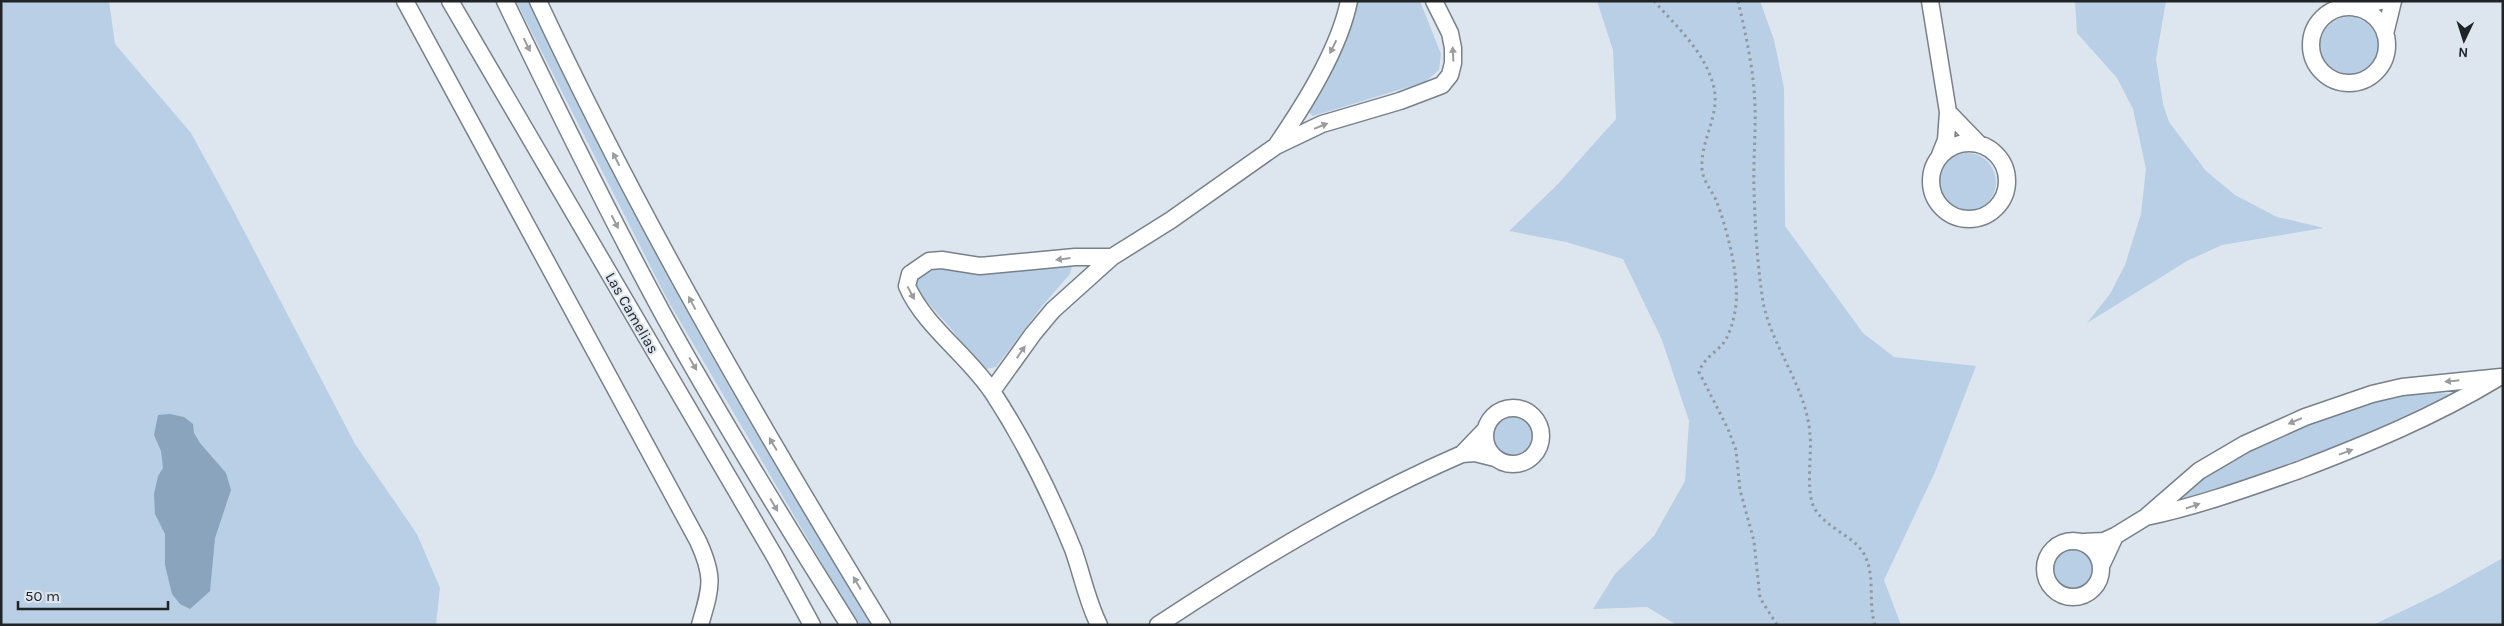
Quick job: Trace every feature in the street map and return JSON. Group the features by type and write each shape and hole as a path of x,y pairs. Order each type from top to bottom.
{"street":[{"path":"405,1 698,541 711,576 710,592 700,625"},
{"name":"Las Camelias","path":"450,1 775,557 812,625"},
{"path":"505,1 560,114 664,316 782,518 849,625"},
{"path":"538,1 632,189 704,324 753,411 882,625"},
{"path":"1276,146 1296,117 1335,45 1350,1"},
{"path":"992,391 1033,334 1053,310 1112,258 1171,220 1276,146 1322,124 1400,102 1442,85 1450,75 1453,63 1453,48 1450,34 1434,1"},
{"path":"1930,1 1948,112 1946,134 1940,155 1933,166 1930,179 1931,193 1937,204 1947,213 1960,219 1973,220 1986,216 1996,208 2004,197 2008,184 2006,171 2000,159 1991,150 1979,144 1948,112"},
{"path":"2380,1 2356,8 2342,7 2330,12 2320,20 2313,31 2310,44 2312,56 2323,72 2340,82 2353,82 2366,78 2376,71 2383,60 2386,47 2385,34 2393,1"},
{"path":"2356,8 2374,17 2385,34"},
{"path":"1940,155 1958,144 1979,144"},
{"path":"1099,625 1073,550 1048,490 992,391 919,307 907,286 910,274 920,265 935,260 980,266 1000,266 1076,257 1112,258"},
{"path":"2146,517 2185,509 2371,443 2458,402 2502,376"},
{"path":"2083,542 2096,552 2101,566 2101,576 2096,585 2081,596 2071,597 2053,590 2045,573 2045,563 2049,554 2064,542 2104,541 2115,536 2146,517 2199,471 2245,444 2304,417 2372,394 2402,387 2502,376"},
{"path":"1158,625 1287,543 1419,473 1462,454 1475,453 1513,465 1531,458 1538,451 1542,432 1532,415 1524,410 1505,409 1496,413 1485,430 1462,454"},
{"path":"1485,430 1486,445 1495,458"},
{"path":"2101,566 2115,536"}],"path":[{"path":"1654,1 1692,45 1713,84 1715,110 1703,153 1703,176 1716,200 1724,227 1735,276 1736,308 1722,345 1702,365 1699,372 1728,429 1736,450 1740,490 1754,541 1760,598 1777,625"},
{"path":"1738,1 1750,59 1755,104 1754,188 1762,297 1776,340 1797,384 1806,414 1810,433 1810,472 1813,505 1837,532 1851,541 1865,555 1871,570 1875,625"}],"shaded area":[{"path":"1,1 109,1 115,44 191,133 355,444 417,534 440,588 436,625 1,625"},
{"path":"516,1 531,1 635,215 677,294 759,437 872,625 859,625 850,611 667,299"},
{"path":"1355,1 1420,1 1441,54 1439,70 1425,82 1313,116 1307,111 1325,83 1340,48"},
{"path":"1597,1 1760,1 1774,40 1784,88 1785,226 1863,333 1894,357 1976,366 1935,472 1884,580 1901,625 1677,625 1647,607 1593,609 1615,574 1654,536 1685,481 1689,421 1662,340 1623,259 1566,242 1509,231 1557,185 1616,119 1613,50"},
{"path":"2075,1 2166,1 2156,59 2163,104 2169,122 2206,171 2235,195 2277,217 2324,228 2222,245 2187,261 2087,323 2110,294 2125,265 2141,214 2146,169 2133,109 2117,78 2077,33"},
{"path":"2349,17 2360,19 2373,30 2378,46 2376,57 2365,70 2349,75 2338,73 2325,62 2320,46 2322,35 2333,22"},
{"path":"1967,153 1978,155 1991,166 1996,182 1994,193 1983,206 1967,211 1956,209 1943,198 1938,182 1940,171 1951,158"},
{"path":"1072,266 1070,274 1042,306 996,367 986,369 976,362 953,331 920,294 916,284 917,274 924,269 939,267 967,273"},
{"path":"2425,392 2450,394 2358,438 2226,486 2174,502 2176,495 2216,467 2276,436 2324,417 2374,403"},
{"path":"170,414 184,417 193,424 194,433 200,443 226,473 231,490 215,538 210,591 190,609 180,604 172,594 165,565 165,534 155,514 154,494 158,476 163,468 161,451 154,435 158,415"},
{"path":"1512,414 1524,418 1530,424 1534,436 1530,448 1524,454 1512,458 1500,454 1494,448 1490,436 1494,424 1500,418"},
{"path":"2073,547 2085,551 2091,557 2095,569 2091,581 2085,587 2073,591 2061,587 2055,581 2051,569 2055,557 2061,551"},
{"path":"2503,558 2503,625 2373,625 2440,593"}]}
